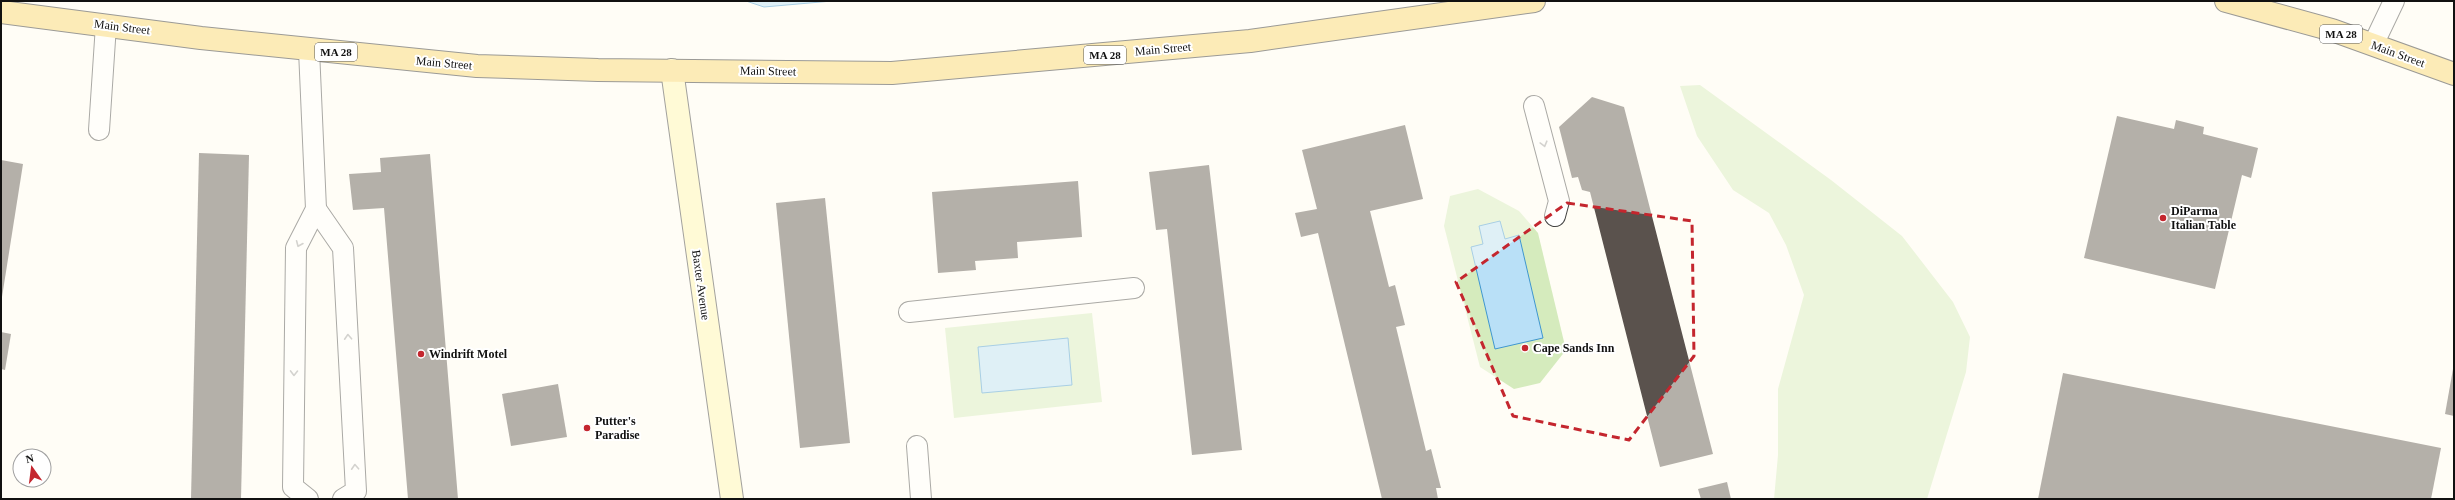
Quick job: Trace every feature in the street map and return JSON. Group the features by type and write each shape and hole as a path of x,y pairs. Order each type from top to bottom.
{"main road":[{"name":"Main Street","path":"1,12 309,50 477,66 892,73 1250,41 1534,1"},
{"name":"Main Street","path":"2226,1 2332,30 2454,74"}],"street":[{"name":"Baxter Avenue","path":"672,70 732,499"}],"lane":[{"path":"2373,45 2394,1"},
{"path":"99,130 106,25"},
{"path":"308,499 293,487 296,248 316,209 309,50"},
{"path":"1534,106 1559,201 1555,216"},
{"path":"316,209 343,248 356,491 343,499"},
{"path":"909,312 1134,288"},
{"path":"917,446 921,499"}],"highlighted area":[{"path":"1567,203 1692,221 1694,356 1629,440 1513,416 1456,282"}],"green space":[{"path":"1700,85 1831,180 1902,236 1953,302 1970,337 1966,372 1927,499 1774,499 1778,455 1778,389 1804,295 1786,245 1769,213 1733,190 1697,136 1680,86"},
{"path":"1478,189 1519,211 1538,233 1566,350 1540,383 1514,389 1480,367 1444,226 1450,196"},
{"path":"1092,313 1102,402 954,418 945,328"}],"water":[{"path":"746,1 832,1 764,7"},
{"path":"1500,221 1505,239 1519,235 1543,338 1495,349 1471,247 1483,244 1479,226"},
{"path":"1068,338 1072,385 982,393 978,347"}],"building":[{"path":"1592,97 1624,107 1713,454 1660,467 1590,192 1582,190 1578,177 1572,178 1559,127"},
{"name":"DiParma Italian Table","path":"2117,116 2174,129 2176,120 2204,127 2203,134 2258,148 2251,178 2242,175 2215,289 2084,258"},
{"path":"1405,125 1423,199 1370,211 1389,287 1395,285 1405,325 1396,327 1426,451 1431,449 1441,488 1436,488 1438,499 1382,499 1318,233 1301,237 1295,213 1317,209 1302,150"},
{"path":"199,153 249,155 241,499 191,499"},
{"name":"Windrift Motel","path":"430,154 458,499 408,499 384,208 353,210 349,174 381,172 380,158"},
{"path":"1,160 23,164 2,297 1,297"},
{"path":"1209,165 1242,450 1192,455 1167,229 1156,230 1149,172"},
{"path":"1078,181 1082,237 1017,242 1018,258 975,261 976,270 938,273 932,192"},
{"path":"825,198 850,443 800,448 776,203"},
{"path":"1,332 11,334 5,370 1,369"},
{"path":"2454,369 2454,416 2445,414"},
{"path":"2063,373 2441,448 2431,499 2038,499"},
{"path":"558,384 567,437 511,446 502,394"},
{"path":"1727,482 1731,499 1701,499 1698,489"}],"place":[{"name":"DiParma Italian Table","path":"2163,218"},
{"name":"Cape Sands Inn","path":"1525,348"},
{"name":"Windrift Motel","path":"421,354"},
{"name":"Putter's Paradise","path":"587,428"}]}
